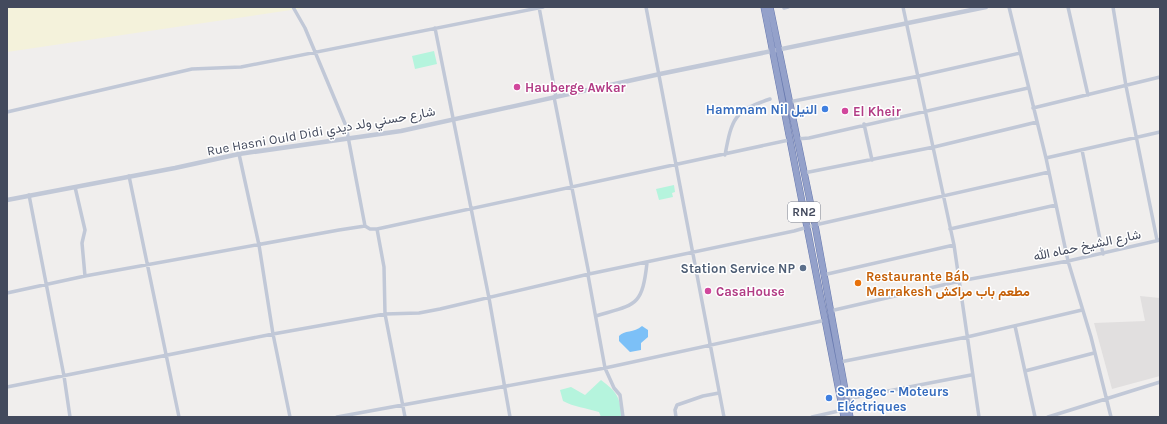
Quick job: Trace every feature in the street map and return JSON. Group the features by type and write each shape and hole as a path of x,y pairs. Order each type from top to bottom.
{"highway":[{"name":"RN2","path":"764,7 790,102 815,225 850,417"},
{"name":"RN2","path":"770,7 790,140 844,417"}],"street":[{"path":"294,7 300,15 350,138 365,226"},
{"path":"7,112 192,69 241,67 544,7"},
{"path":"646,7 695,254 724,417"},
{"path":"903,7 954,245 960,280 971,375 979,417"},
{"name":"Rue Hasni Ould Didi شارع حسني ولد ديدي","path":"7,200 175,168 239,154 401,131 660,74 776,52 986,7"},
{"path":"1009,7 1046,158 1068,261 1111,417"},
{"path":"1068,7 1088,95"},
{"path":"1113,7 1126,86 1138,136 1159,240"},
{"path":"539,8 605,368 614,388 620,395 623,417"},
{"path":"435,28 472,209 510,417"},
{"path":"790,102 919,76 1020,53"},
{"path":"1033,108 1160,78"},
{"path":"797,139 809,138 864,124 1028,88"},
{"path":"725,155 730,128 738,117 748,106 770,99"},
{"path":"804,173 934,147 1037,122"},
{"path":"864,124 872,160"},
{"path":"1046,158 1160,132"},
{"path":"7,293 85,276 365,226 370,229 377,229 790,140"},
{"path":"1082,150 1103,254"},
{"path":"239,154 259,245 273,334 290,417"},
{"path":"7,387 273,334 385,314 419,313 588,274 695,254 1049,172"},
{"path":"129,176 178,417"},
{"path":"75,187 85,230 82,243 85,276"},
{"path":"29,195 64,376 70,417"},
{"path":"950,229 1056,205"},
{"path":"377,229 384,267 385,314 404,405 405,417"},
{"name":"شارع الشيخ حماه الله","path":"830,312 960,280 1103,254 1159,240"},
{"path":"823,275 954,245"},
{"path":"596,316 623,308 636,301 642,294 647,263"},
{"path":"840,362 967,337 1082,310"},
{"path":"337,417 605,368 826,320"},
{"path":"1015,326 1035,417"},
{"path":"1025,371 1094,353"},
{"path":"847,399 971,375"},
{"path":"1048,417 1160,382"},
{"path":"676,417 675,410 677,405 703,396 719,393"},
{"path":"812,417 843,410"}],"shaded area":[{"path":"1140,296 1160,298 1160,376 1112,389 1094,323 1145,321"}],"green space":[{"path":"434,51 437,64 415,69 412,56"},
{"path":"674,185 675,192 672,193 673,197 659,200 656,189"},
{"path":"601,380 611,388 617,396 622,417 601,417 599,412 563,401 560,390 571,387 585,395"}],"sand":[{"path":"7,7 311,7 7,52"}],"water":[{"path":"642,326 648,330 648,337 641,343 641,350 630,352 619,341 619,336 621,334 636,330"}],"place":[{"name":"Hauberge Awkar","path":"517,87"},
{"name":"Hammam Nil النيل","path":"825,109"},
{"name":"El Kheir","path":"845,111"},
{"name":"Station Service NP","path":"803,268"},
{"name":"Restaurante Báb Marrakesh مطعم باب مراكش","path":"858,283"},
{"name":"CasaHouse","path":"708,291"},
{"name":"Smagec - Moteurs Eléctriques","path":"829,398"}]}
